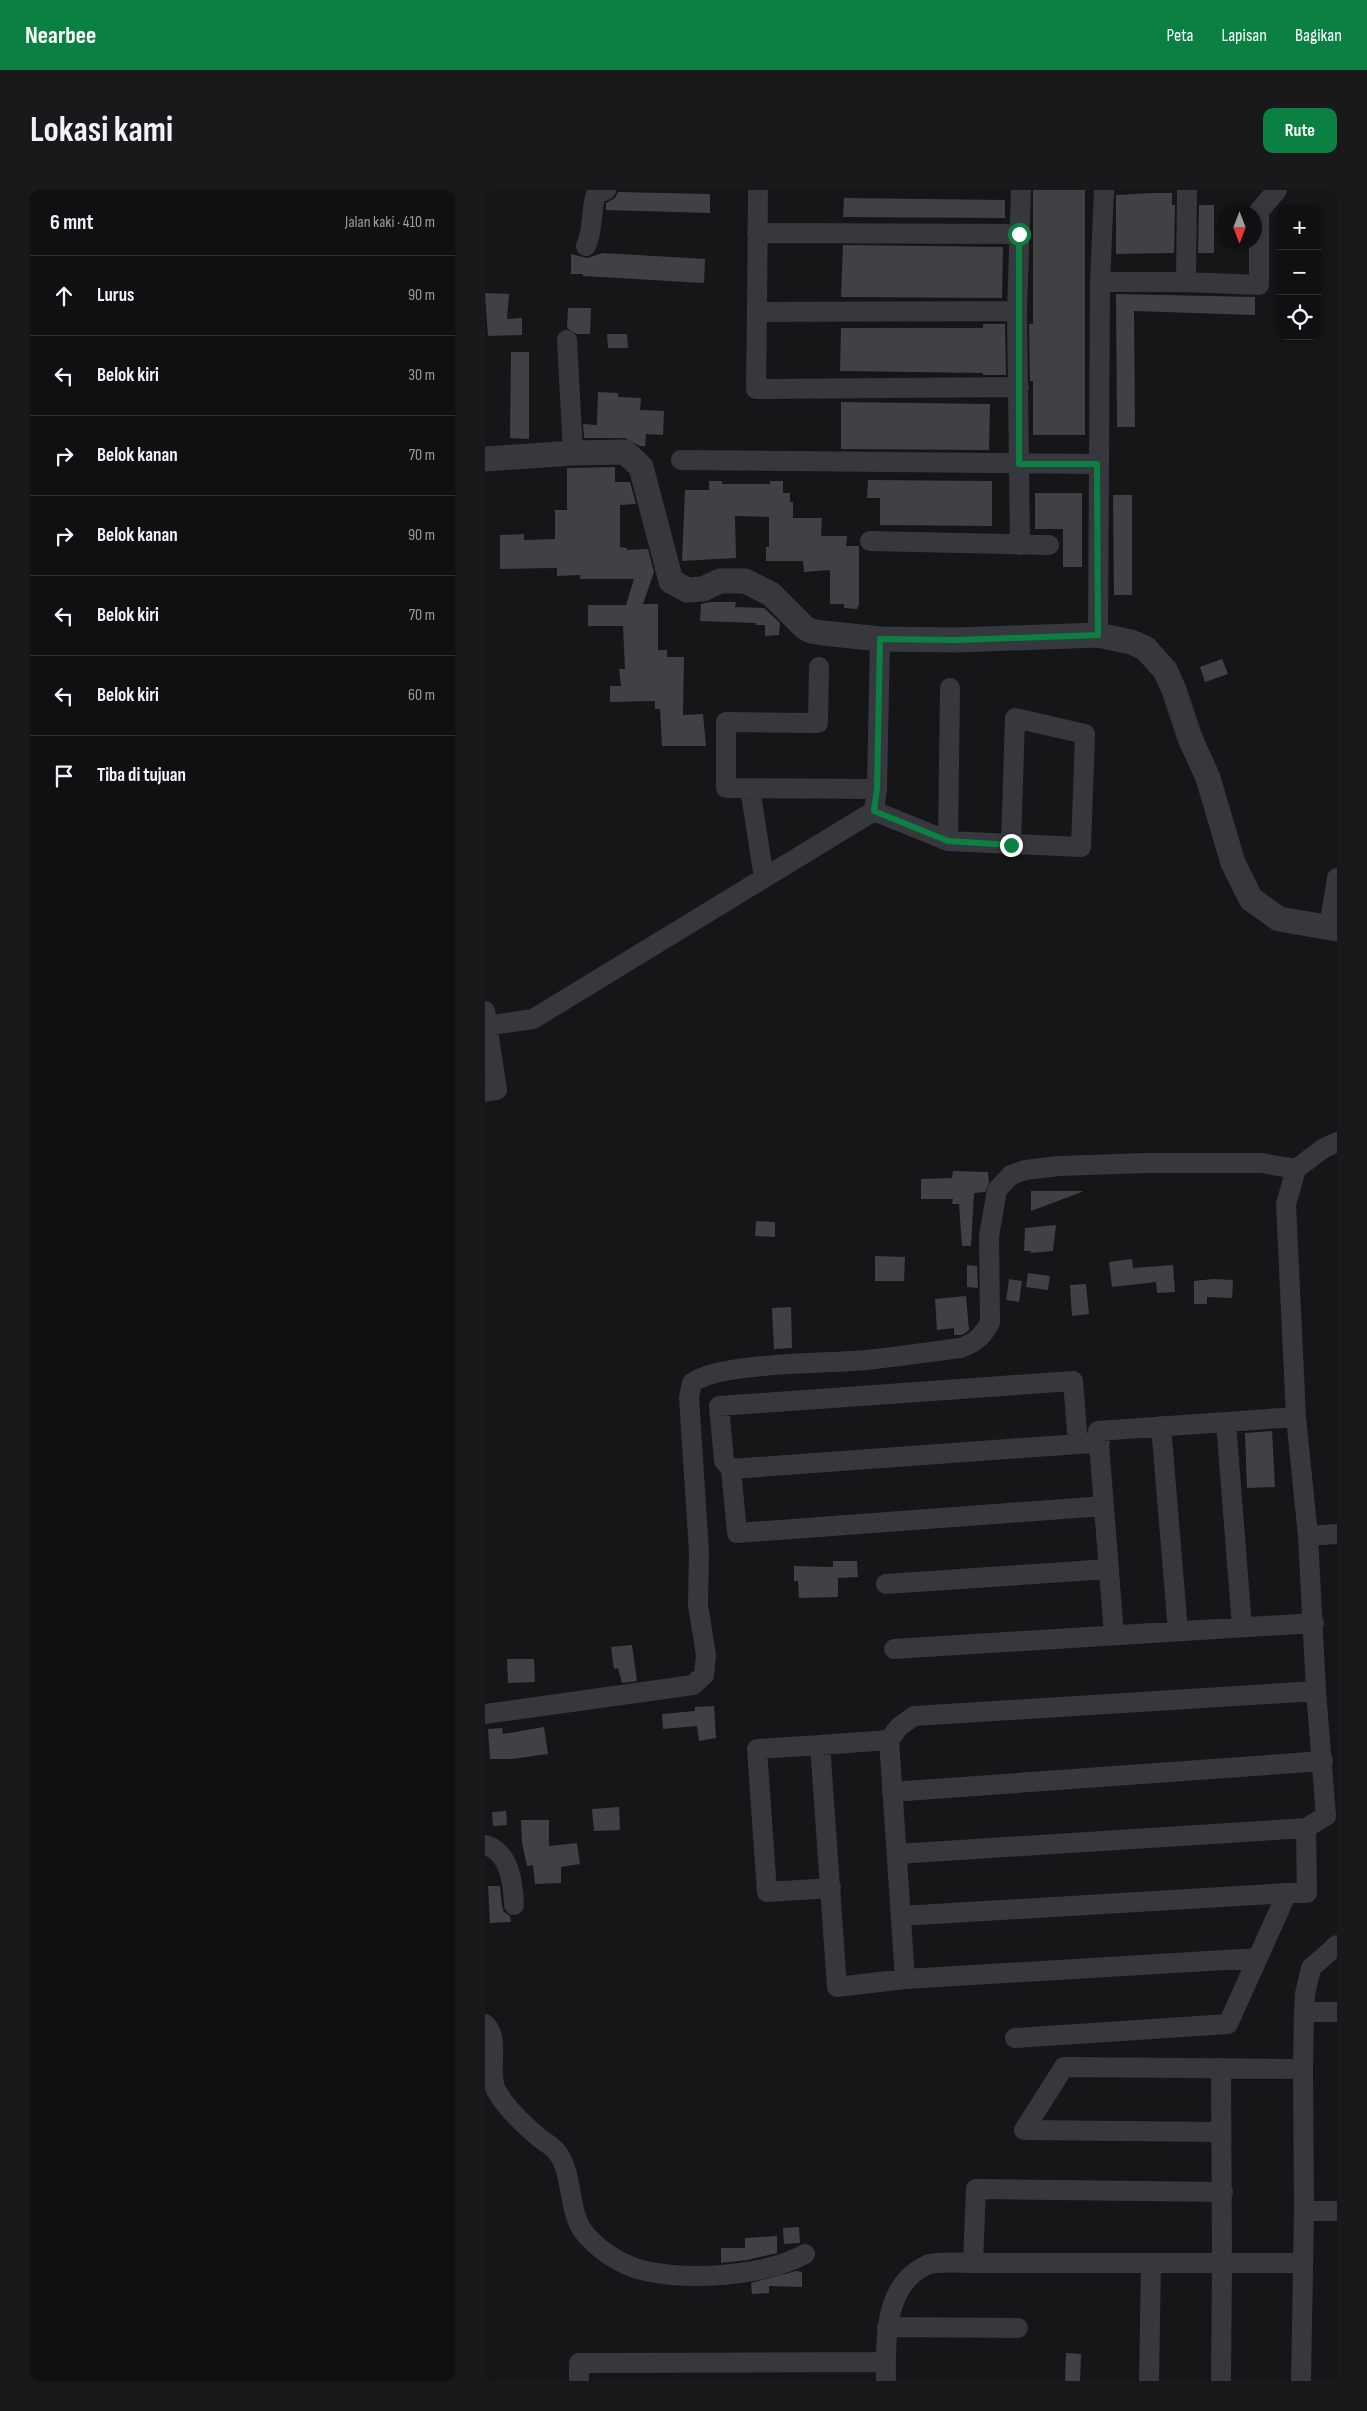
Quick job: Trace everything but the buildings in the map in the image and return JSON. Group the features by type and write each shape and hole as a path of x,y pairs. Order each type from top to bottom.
{"street":[{"path":"586,246 592,234 591,210 596,194 606,190"},
{"path":"758,190 757,389 1019,387"},
{"path":"1020,545 1017,311 1021,190"},
{"path":"1098,635 1099,282 1103,190"},
{"path":"1186,282 1187,190"},
{"path":"1099,282 1186,282 1259,285 1259,211 1277,190"},
{"path":"757,234 1019,234"},
{"path":"757,312 1017,311"},
{"path":"567,340 573,453"},
{"path":"485,460 573,453 625,452 641,467 671,581 687,590 703,589 720,581 745,581 771,594 811,631 880,639 957,640 1098,635 1131,642 1145,648 1165,670 1174,690 1190,738 1208,778 1233,864 1251,899 1279,919 1333,928 1337,878"},
{"path":"681,460 1097,464"},
{"path":"870,541 1049,545"},
{"path":"874,811 877,789 880,639"},
{"path":"819,667 818,723 727,722 726,788 877,789"},
{"path":"948,841 950,688"},
{"path":"874,811 948,841 1011,845 1081,847 1085,734 1015,718 1011,845"},
{"path":"750,788 764,878"},
{"path":"485,1092 497,1090 486,1021 533,1020 874,811"},
{"path":"897,1854 1306,1828 1326,1816 1328,1763 1317,1691 1308,1536 1296,1417 1286,1204 1295,1169 1324,1148 1337,1142"},
{"path":"485,1714 693,1685 704,1675 706,1655 698,1605 699,1552 689,1397 692,1384 697,1379 723,1371 864,1360 961,1348 975,1342 991,1322 989,1236 997,1190 1011,1175 1025,1170 1059,1166 1146,1163 1261,1163 1295,1169"},
{"path":"1078,1444 1073,1381 719,1406 724,1461 731,1469 737,1533 1104,1506"},
{"path":"1114,1635 1098,1431 1296,1417"},
{"path":"1226,1422 1242,1627"},
{"path":"1161,1426 1178,1631"},
{"path":"731,1469 1099,1442"},
{"path":"1308,1536 1337,1534"},
{"path":"886,1584 1109,1569"},
{"path":"894,1649 1314,1623"},
{"path":"905,1979 889,1740 899,1727 914,1716 1317,1691"},
{"path":"831,1888 767,1892 757,1749 889,1740"},
{"path":"820,1745 837,1987 905,1979 1258,1958"},
{"path":"893,1792 1328,1763"},
{"path":"901,1916 1307,1893 1306,1828"},
{"path":"485,1845 499,1852 507,1865 513,1885 514,1905"},
{"path":"1015,2038 1228,2024 1287,1893"},
{"path":"1301,2381 1304,2211 1303,2012 1311,1968 1337,1945"},
{"path":"1303,2012 1337,2012"},
{"path":"485,2024 491,2032 489,2059 495,2087 501,2100 536,2135 557,2152 566,2173 582,2230 598,2246 622,2262 645,2271 669,2274 733,2275 790,2262 805,2254"},
{"path":"1221,2132 1023,2130 1064,2068 1303,2069"},
{"path":"1221,2068 1223,2192 1221,2381"},
{"path":"973,2263 976,2188 1223,2192"},
{"path":"1304,2211 1337,2211"},
{"path":"1149,2381 1151,2263"},
{"path":"579,2381 579,2363 886,2372 887,2327 892,2302 905,2280 928,2264 1302,2263"},
{"path":"887,2327 1018,2328"}],"route":[{"path":"1011,845 948,841 874,811 877,789 880,639 957,640 1098,635 1097,464 1019,464 1017,311 1019,234"}]}
